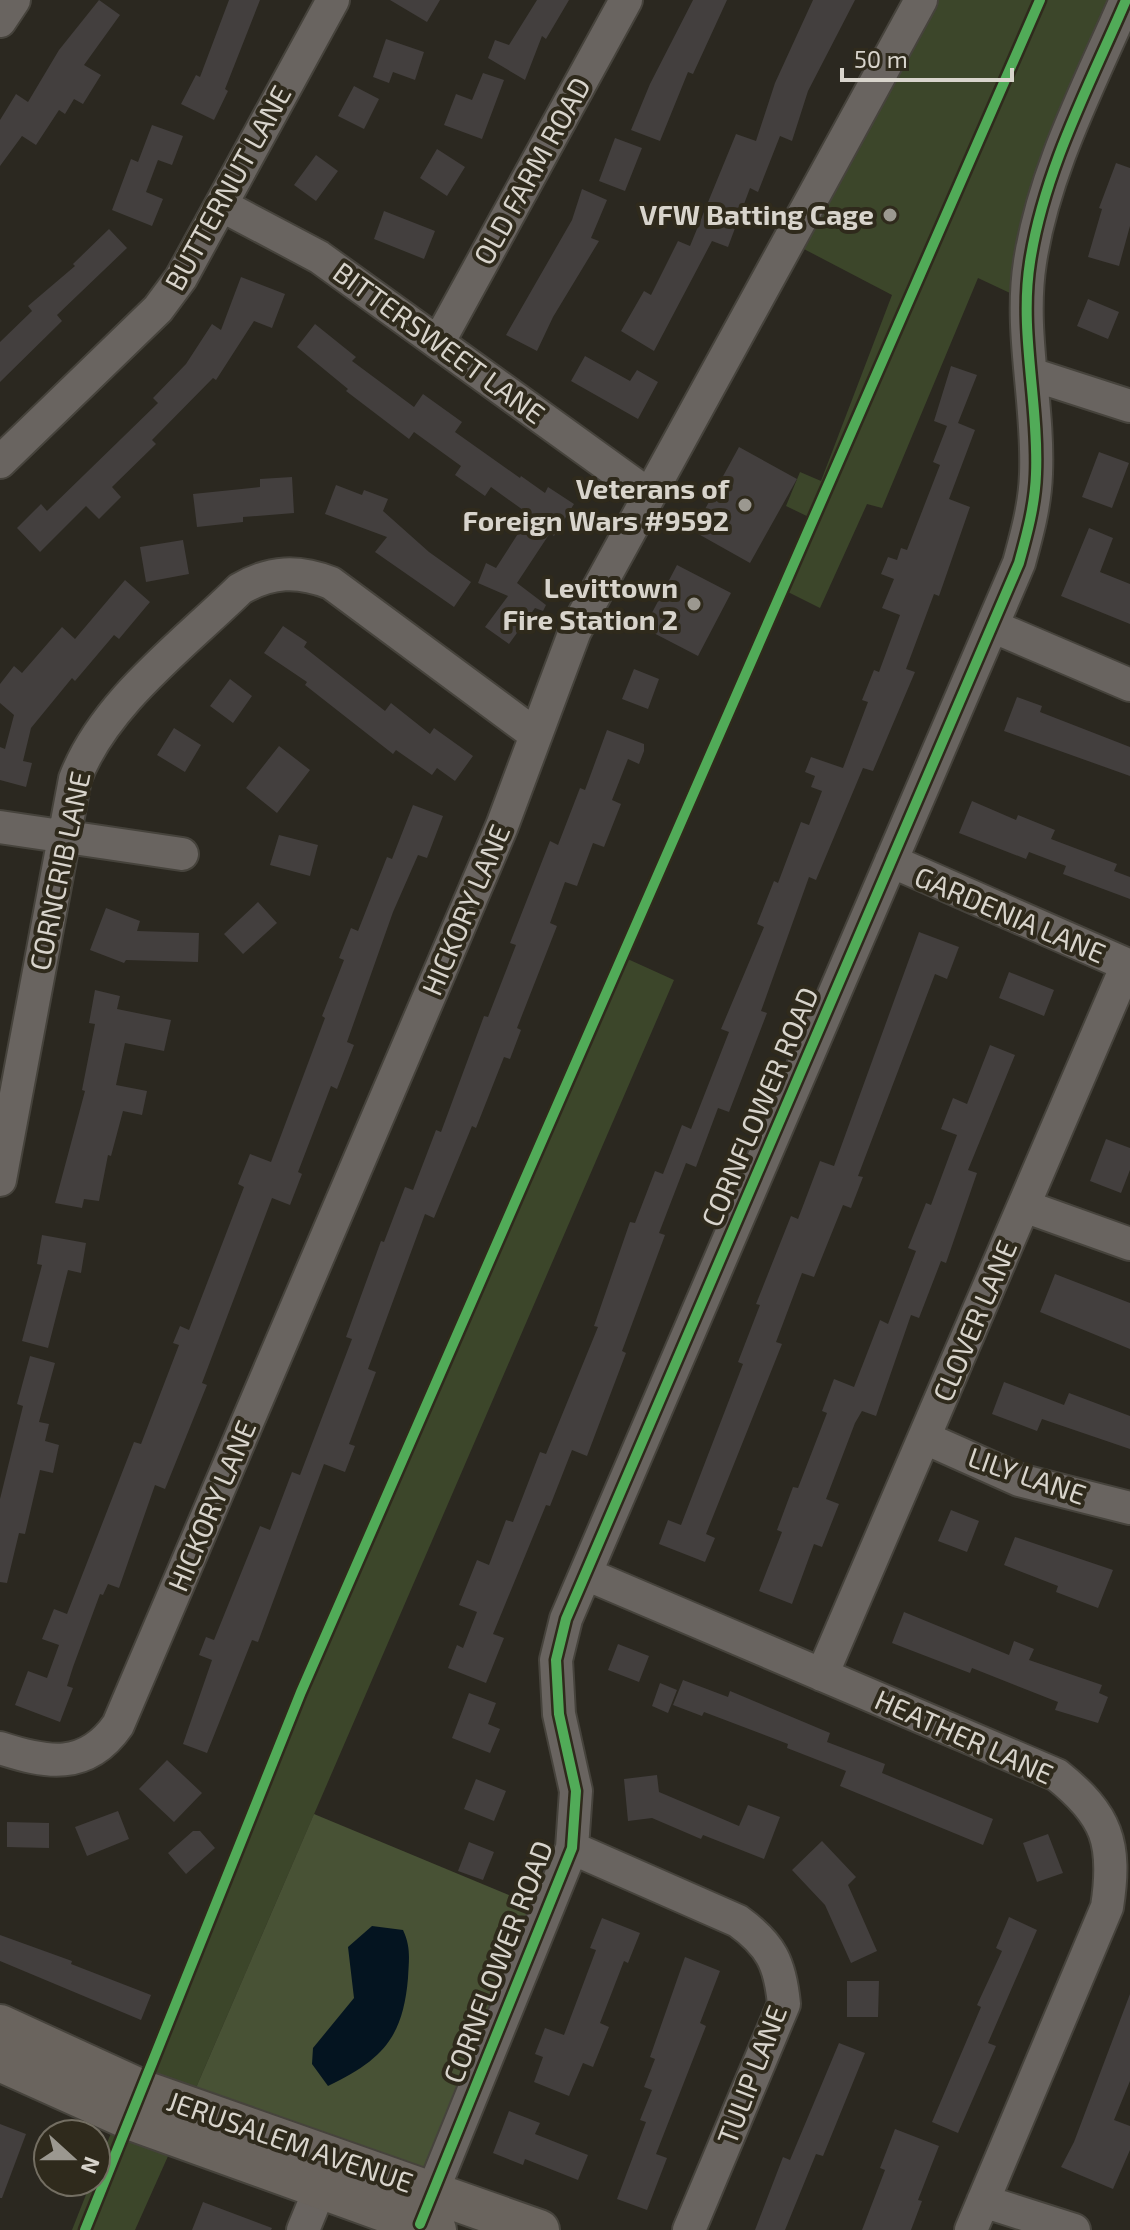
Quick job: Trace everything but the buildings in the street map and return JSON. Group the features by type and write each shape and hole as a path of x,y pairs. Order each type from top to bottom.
{"main road":[{"name":"JERUSALEM AVENUE","path":"0,2025 326,2173 429,2215 539,2230"},
{"name":"JERUSALEM AVENUE","path":"0,2061 131,2120 326,2173"}],"street":[{"path":"0,21 14,0"},
{"name":"BUTTERNUT LANE","path":"0,462 158,309 181,278 333,0"},
{"name":"OLD FARM ROAD","path":"438,343 626,0"},
{"name":"HICKORY LANE","path":"0,1748 40,1761 64,1761 93,1751 108,1739 118,1725 502,826 575,631 921,0"},
{"name":"CORNFLOWER ROAD","path":"429,2215 572,1848 576,1791 559,1714 556,1660 566,1619 1019,563 1031,519 1036,473 1026,314 1030,262 1046,189 1126,0"},
{"name":"BITTERSWEET LANE","path":"221,205 319,257 649,495"},
{"path":"1031,374 1130,406"},
{"name":"CORNCRIB LANE","path":"0,1180 64,835 80,766 107,719 240,589 259,578 280,573 313,576 331,583 536,735"},
{"path":"992,626 1130,685"},
{"path":"0,827 182,854"},
{"name":"GARDENIA LANE","path":"891,861 1128,966"},
{"name":"CLOVER LANE","path":"822,1675 1128,966"},
{"path":"1024,1206 1130,1244"},
{"name":"LILY LANE","path":"925,1438 1019,1480 1130,1508"},
{"name":"HEATHER LANE","path":"586,1574 1057,1775 1087,1799 1104,1829 1112,1875 1107,1907 977,2215"},
{"name":"TULIP LANE","path":"572,1848 738,1921 760,1937 781,1971 784,2004 689,2230"},
{"path":"303,2230 326,2173"},
{"path":"977,2215 1074,2230"}],"green space":[{"path":"936,0 1108,0 1034,180 1023,217 1010,293 978,278 882,508 867,504 820,608 786,591 815,520 786,506 800,472 821,481 892,295 802,248"},
{"path":"621,956 674,980 192,2097 144,2077"},
{"path":"314,1814 533,1905 422,2171 192,2097"},
{"path":"116,2121 173,2145 135,2230 72,2230 85,2198 112,2198 112,2131"}],"water":[{"path":"372,1926 403,1930 406,1936 409,1965 401,2017 395,2032 376,2056 363,2067 328,2086 312,2064 313,2048 354,1998 348,1947"}],"cycle path":[{"path":"85,2230 301,1692 1040,0"},
{"path":"420,2224 572,1848 576,1791 559,1714 556,1660 566,1619 1019,563 1028,530 1036,474 1027,315 1030,262 1057,161 1126,0"}],"place":[{"name":"VFW Batting Cage","path":"890,215"},
{"name":"Veterans of Foreign Wars #9592","path":"745,505"},
{"name":"Levittown Fire Station 2","path":"694,604"}]}
